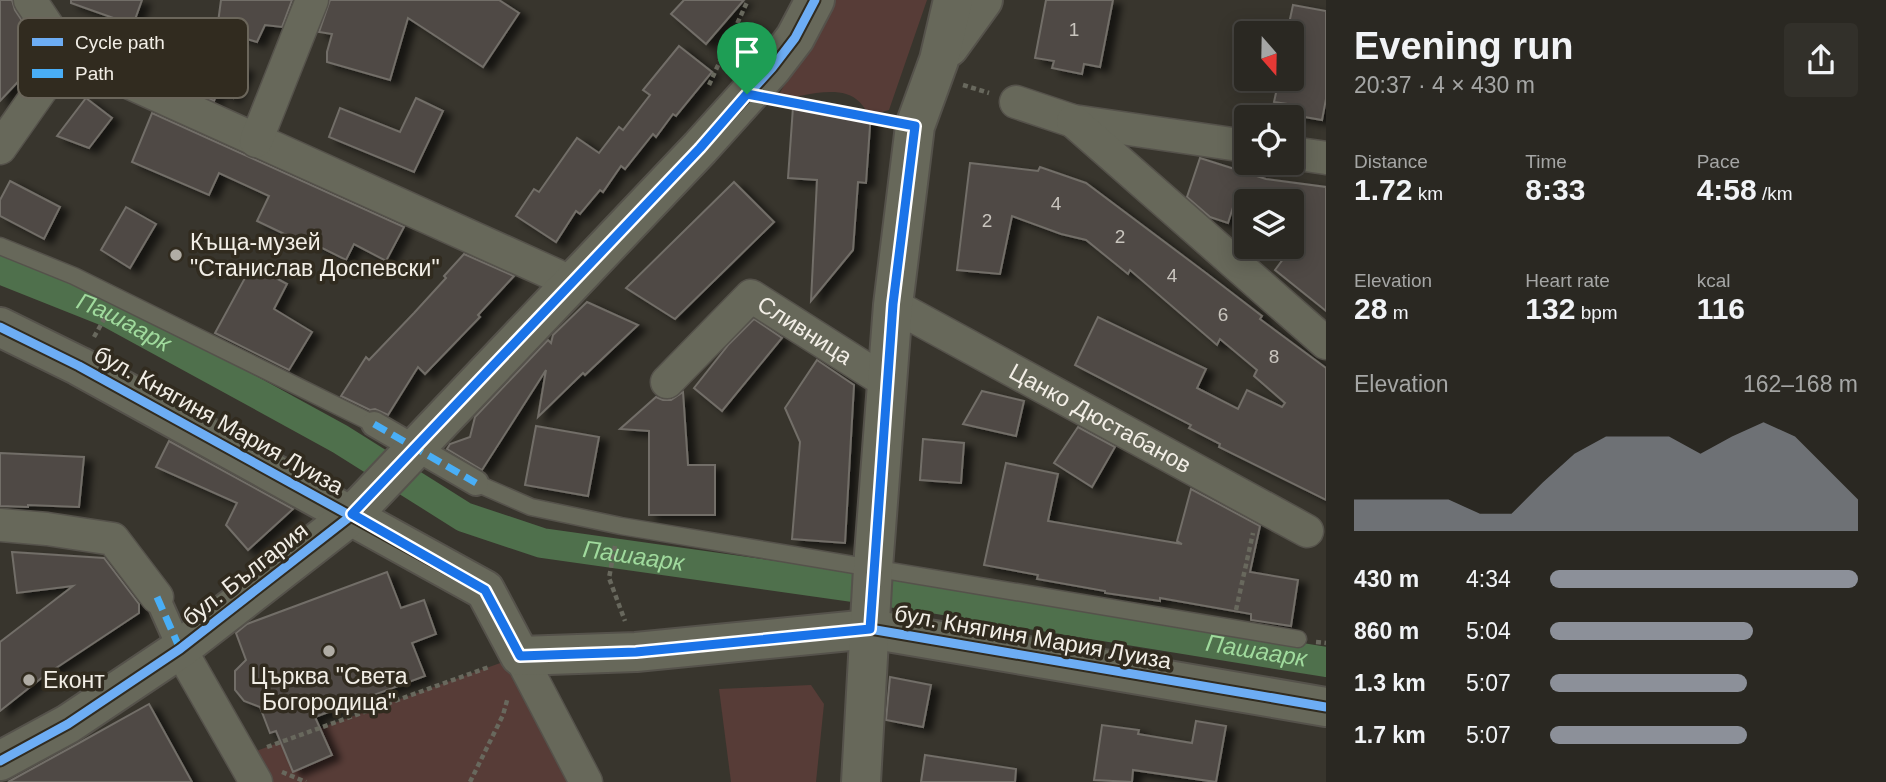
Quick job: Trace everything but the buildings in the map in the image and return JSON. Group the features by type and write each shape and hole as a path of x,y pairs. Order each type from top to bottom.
{"street":[{"path":"30,0 42,18"},
{"path":"256,141 312,0"},
{"name":"бул. България","path":"0,761 68,724 180,649 359,507 700,148 772,68 795,38 815,0"},
{"path":"861,782 873,568 893,304 915,126 936,68 953,0"},
{"path":"936,68 983,0"},
{"path":"0,148 35,98"},
{"path":"162,98 571,282"},
{"path":"1016,102 1073,121 1234,144"},
{"path":"1073,121 1326,342"},
{"path":"1304,155 1326,158"},
{"name":"Сливница","path":"667,382 751,296 888,383"},
{"name":"Цанко Дюстабанов","path":"893,304 1307,531"},
{"name":"бул. Княгиня Мария Луиза","path":"0,327 359,507 485,590 520,656 636,652 870,629 1326,707"},
{"path":"374,424 409,453 475,483"},
{"path":"0,525 113,539 158,597 180,649 249,769"},
{"path":"520,656 586,782"}],"lane":[{"path":"0,246 74,276 374,424"},
{"path":"475,483 531,507 621,526 1298,639"}],"path":[{"path":"709,86 748,0"},
{"path":"936,68 1016,102"},
{"path":"747,94 915,126"},
{"path":"93,339 112,306"},
{"path":"1233,628 1259,505"},
{"path":"617,536 609,578 636,652"},
{"path":"249,769 520,656"},
{"path":"470,782 503,715 520,656"}],"shaded area":[{"path":"833,0 927,0 889,110 870,116 854,97 838,92 810,94 774,103"},
{"path":"520,656 586,782 256,782 242,756"},
{"path":"811,685 824,704 816,782 731,782 719,689"}],"waterway":[{"name":"Пашаарк","path":"0,269 108,312 340,439 464,517 542,543 937,599 1326,662"}],"marked path":[{"path":"374,424 476,483"},
{"path":"157,597 180,649"}],"cycle path":[{"path":"0,761 68,724 180,649 352,515 700,148 772,68 795,38 815,0"},
{"path":"0,327 79,366 485,590 520,656 636,652 870,629 1326,707"}],"place":[{"name":"Къща-музей \"Станислав Доспевски\"","path":"176,255"},
{"name":"Църква \"Света Богородица\"","path":"329,651"},
{"name":"Еконт","path":"29,680"}],"route":[{"path":"747,94 915,126 893,304 870,629 636,652 520,656 485,590 352,514 700,148 747,94"}]}
